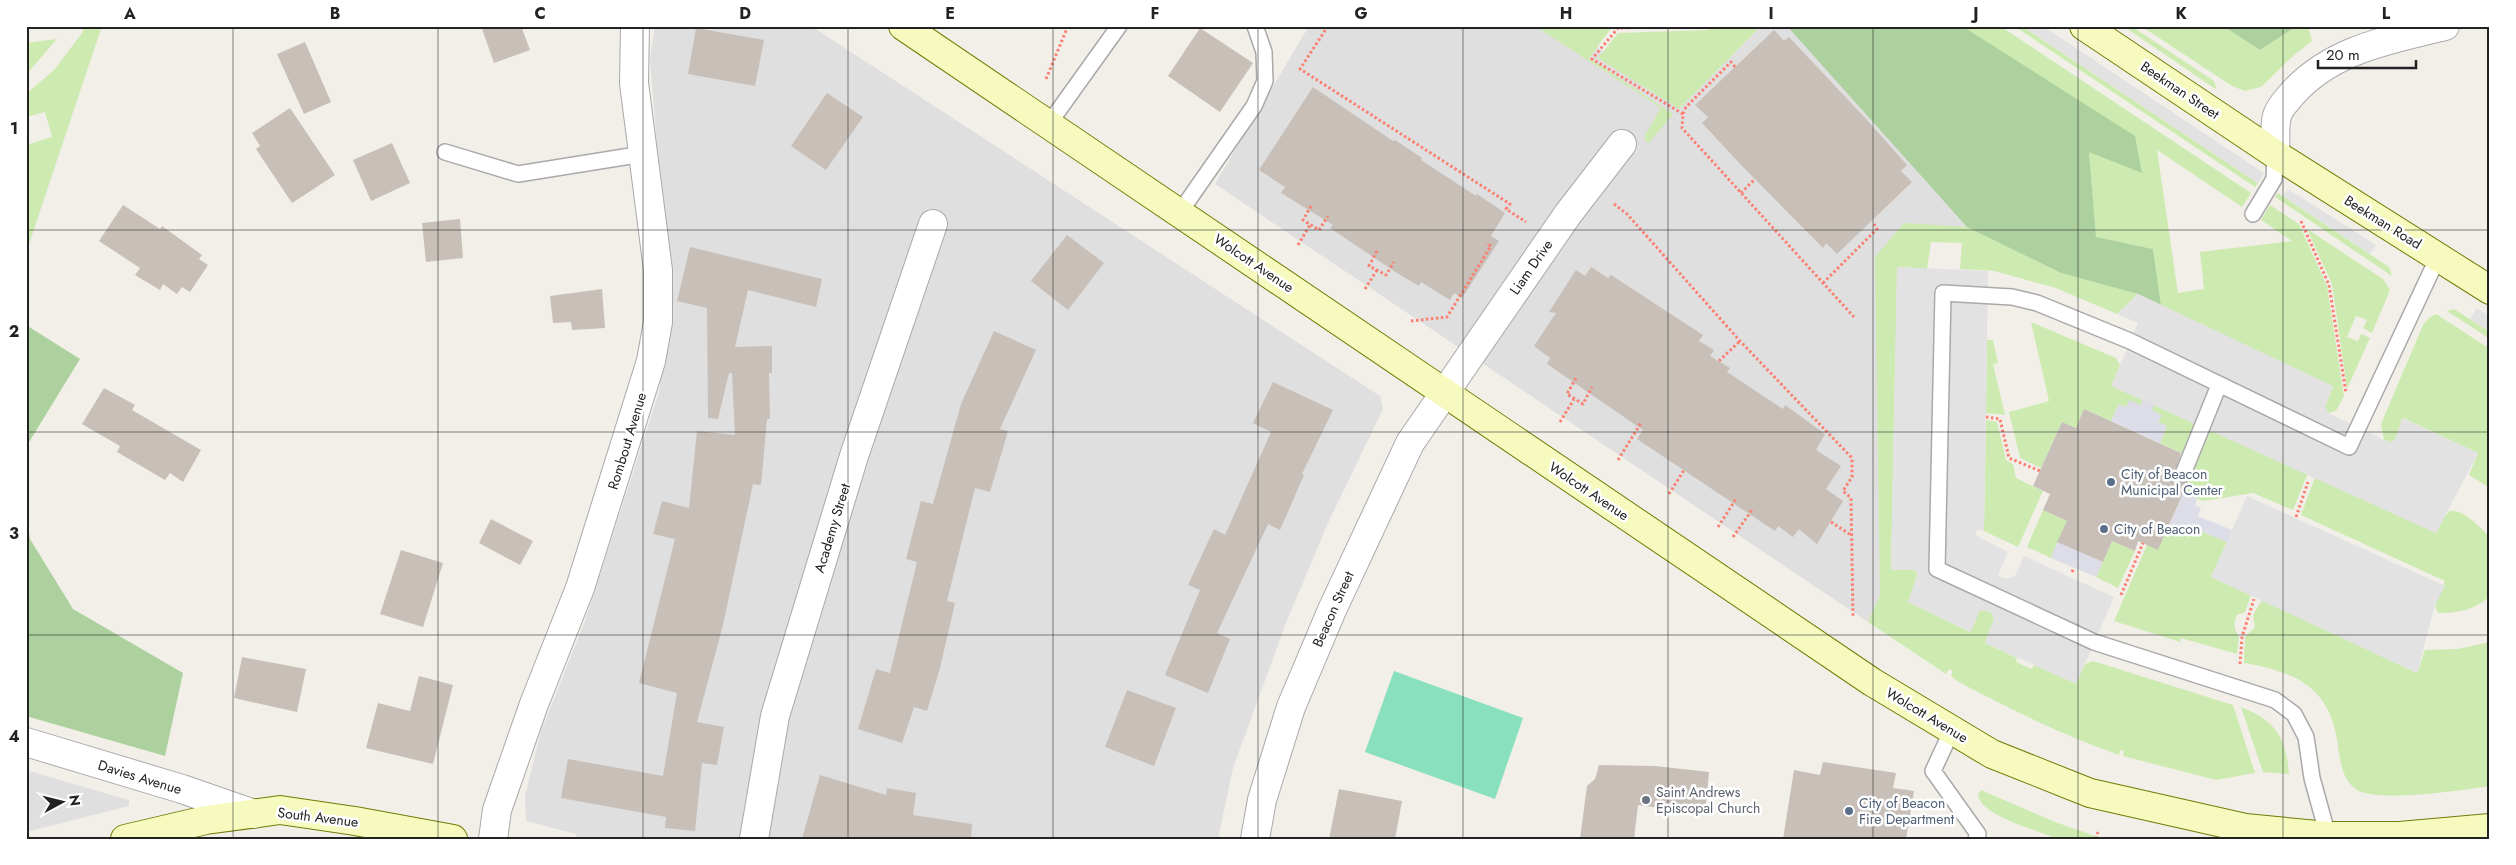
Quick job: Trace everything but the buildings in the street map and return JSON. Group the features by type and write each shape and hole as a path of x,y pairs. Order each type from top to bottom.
{"main road":[{"name":"Wolcott Avenue","path":"903,26 1872,682 1992,754 2090,793 2245,828 2328,837 2400,836 2490,828"},
{"name":"Beekman Street","path":"2084,26 2275,154"},
{"name":"Beekman Road","path":"2275,154 2490,290"},
{"name":"South Avenue","path":"125,839 206,820 280,810 355,820 453,839"}],"street":[{"name":"Rombout Avenue","path":"493,839 497,810 534,704 580,588 652,361 658,322 658,270 634,83 635,26"},
{"path":"2275,154 2277,115 2284,103 2304,81 2332,61 2367,45 2445,26"},
{"name":"Liam Drive","path":"1445,392 1568,214 1622,144"},
{"name":"Academy Street","path":"754,839 775,716 854,456 932,224"},
{"name":"Beacon Street","path":"1255,839 1262,800 1291,707 1328,619 1410,443 1445,392"},
{"name":"Davies Avenue","path":"26,742 182,789 254,814"}],"lane":[{"path":"1048,124 1119,26"},
{"path":"1180,212 1254,106 1264,81 1264,52 1255,26"},
{"path":"445,152 518,174 644,154"},
{"path":"2253,214 2274,179 2275,154"},
{"path":"2328,837 2312,778 2306,737 2294,714 2275,700 2094,642 1936,570 1943,293 2026,298 2130,341 2349,447 2438,257"},
{"path":"2182,474 2219,385"},
{"path":"1952,730 1932,771 1978,834 1976,839"}],"path":[{"path":"1046,79 1068,26"},
{"path":"1328,26 1300,69 1510,204 1506,209 1531,225"},
{"path":"1683,26 1618,28 1592,59 1683,114"},
{"path":"1735,67 1731,62 1686,107 1683,114 1682,128 1854,317"},
{"path":"1741,193 1755,179"},
{"path":"1610,200 1626,214 1740,341 1852,458 1852,477 1843,491 1851,498 1853,617"},
{"path":"1311,206 1303,220 1310,225 1319,230 1328,216"},
{"path":"2301,221 2329,285 2346,397"},
{"path":"1823,283 1877,229 1874,224"},
{"path":"1298,245 1310,225"},
{"path":"1411,321 1447,317 1491,246 1486,243"},
{"path":"1377,251 1369,266 1386,276 1394,262"},
{"path":"1365,290 1377,270"},
{"path":"1718,361 1740,341"},
{"path":"1576,378 1567,394 1574,399 1583,404 1592,387"},
{"path":"1560,422 1574,399"},
{"path":"1986,417 2000,419 2009,458 2040,471"},
{"path":"1618,460 1641,423"},
{"path":"1669,494 1684,470"},
{"path":"2296,517 2308,482"},
{"path":"1718,527 1736,499"},
{"path":"1733,537 1752,510"},
{"path":"1831,522 1851,535"},
{"path":"2121,595 2143,543"},
{"path":"2072,572 2074,568"},
{"path":"2241,654 2242,637 2254,599"},
{"path":"2096,839 2098,832"}],"shaded area":[{"path":"655,26 811,26 1380,396 1383,409 1328,523 1286,623 1233,768 1218,839 575,839 576,834 526,821 525,796 541,731 585,621 659,392 673,272 657,146 650,59"},
{"path":"1309,26 1568,26 1680,107 1761,26 2000,26 2161,305 2138,294 1904,223 1880,595 1868,622 1215,184"},
{"path":"2022,26 2043,26 2264,173 2258,183"},
{"path":"2288,189 2376,245 2370,254 2283,196"},
{"path":"1897,267 1988,271 1984,531 1978,529 1975,535 2008,552 1998,575 2003,578 2008,579 2015,576 2024,556 2114,597 2076,684 1985,643 1994,619 1991,612 1980,610 1971,632 1908,602 1918,573 1914,570 1891,570"},
{"path":"2138,294 2333,386 2325,407 2328,413 2384,440 2391,442 2395,440 2402,418 2478,453 2436,533 2111,386 2138,323 2117,314"},
{"path":"2477,308 2490,317 2490,332 2470,319"},
{"path":"2129,400 2141,405 2143,400 2149,402 2154,405 2152,410 2162,415 2158,422 2167,426 2160,443 2111,421 2119,404 2126,407"},
{"path":"2183,493 2197,499 2195,505 2201,508 2198,516 2232,530 2227,542 2194,528 2191,533 2181,529 2178,535 2167,531"},
{"path":"2247,496 2445,586 2435,605 2417,673 2211,577"},
{"path":"2057,542 2103,562 2096,577 2051,558"},
{"path":"26,770 129,800 129,806 26,832"}],"green space":[{"path":"84,26 102,26 26,253 26,145 52,137 45,112 26,117 26,94 54,70 82,33"},
{"path":"1535,26 1568,26 1571,29 1575,26 1613,26 1589,58 1673,114 1649,143 1645,141 1645,135 1661,108"},
{"path":"1715,26 1761,26 1679,109 1598,58 1618,33 1709,30"},
{"path":"1787,26 1962,26 2135,136 2142,173 2089,152 2096,237 2153,249 2161,305 2138,294 2061,273 1967,227"},
{"path":"1962,26 2000,26 2251,193 2242,207 2157,150 2178,293 2204,289 2200,252 2292,241 2261,220 2270,205 2299,224 2327,286 2344,396 2336,411 2328,413 2325,407 2333,387 2161,305 2153,249 2096,237 2089,152"},
{"path":"2014,26 2022,26 2258,183 2255,187"},
{"path":"2123,26 2131,26 2214,81 2217,90"},
{"path":"2141,26 2223,26 2260,50 2297,26 2308,26 2312,41 2294,55 2261,87 2245,91 2232,86"},
{"path":"2223,26 2297,26 2260,50"},
{"path":"57,39 26,75 26,43"},
{"path":"2278,193 2389,267 2392,276 2275,197"},
{"path":"1904,223 1967,227 2061,273 2138,294 2117,314 2056,288 1994,271 1960,269 1962,243 1931,242 1927,269 1897,267 1891,570 1914,570 1918,573 1908,602 1970,632 1980,610 1991,612 1994,619 1985,643 2017,658 2016,662 2032,669 2034,665 2076,683 2085,664 2093,661 2233,705 2255,773 2216,780 2123,756 2124,751 2120,750 2119,755 2098,747 2038,722 1959,682 1951,676 1953,671 1949,669 1946,674 1868,622 1880,595 1875,257"},
{"path":"2307,229 2383,279 2390,290 2372,333 2363,328 2367,320 2356,316 2347,337 2358,341 2361,334 2370,338 2347,389 2332,284"},
{"path":"2454,309 2490,332 2490,339 2447,311"},
{"path":"2436,314 2490,349 2490,488 2469,475 2478,453 2403,418 2395,440 2391,442 2384,440 2381,424 2423,325 2430,317"},
{"path":"2031,322 2116,358 2120,365 2112,386 2143,400 2141,405 2126,407 2119,404 2111,421 2084,409 2076,428 2062,422 2041,468 2020,458 2009,412 2049,401"},
{"path":"26,325 80,359 26,447"},
{"path":"1987,340 1993,340 1998,363 1993,364 2005,415 1986,413"},
{"path":"2154,405 2194,423 2182,453 2160,443 2167,426 2158,422 2161,416 2151,410"},
{"path":"1986,420 1997,422 2006,460 2013,464 2016,478 2043,491 2018,547 1984,531"},
{"path":"2211,430 2308,473 2293,510 2253,493 2203,501 2183,493"},
{"path":"2315,477 2436,533 2445,516 2450,511 2466,516 2490,537 2490,596 2478,605 2466,610 2438,613 2435,605 2445,581 2301,515"},
{"path":"2043,510 2067,521 2051,558 2027,547"},
{"path":"26,513 30,539 73,609 183,673 165,756 26,716"},
{"path":"2181,528 2194,528 2227,542 2211,577 2251,595 2245,612 2237,615 2235,621 2235,629 2239,637 2237,654 2181,638 2180,642 2114,621 2147,545 2158,549 2167,531 2178,535"},
{"path":"2112,541 2135,551 2118,588 2096,577"},
{"path":"2262,600 2417,673 2425,650 2457,649 2490,642 2490,786 2401,796 2368,794 2352,786 2345,776 2341,764 2334,725 2327,709 2318,696 2308,686 2280,671 2244,663 2245,637 2255,627 2253,615"},
{"path":"1394,671 1523,718 1495,799 1365,752"},
{"path":"2241,707 2263,718 2277,732 2285,750 2289,774 2263,772"},
{"path":"1981,790 2055,822 2104,839 2052,839 2052,837 1997,815 1981,802 1978,794"}],"place":[{"name":"City of Beacon Municipal Center","path":"2111,482"},
{"name":"City of Beacon","path":"2104,529"},
{"name":"Saint Andrews Episcopal Church","path":"1646,800"},
{"name":"City of Beacon Fire Department","path":"1849,811"}]}
